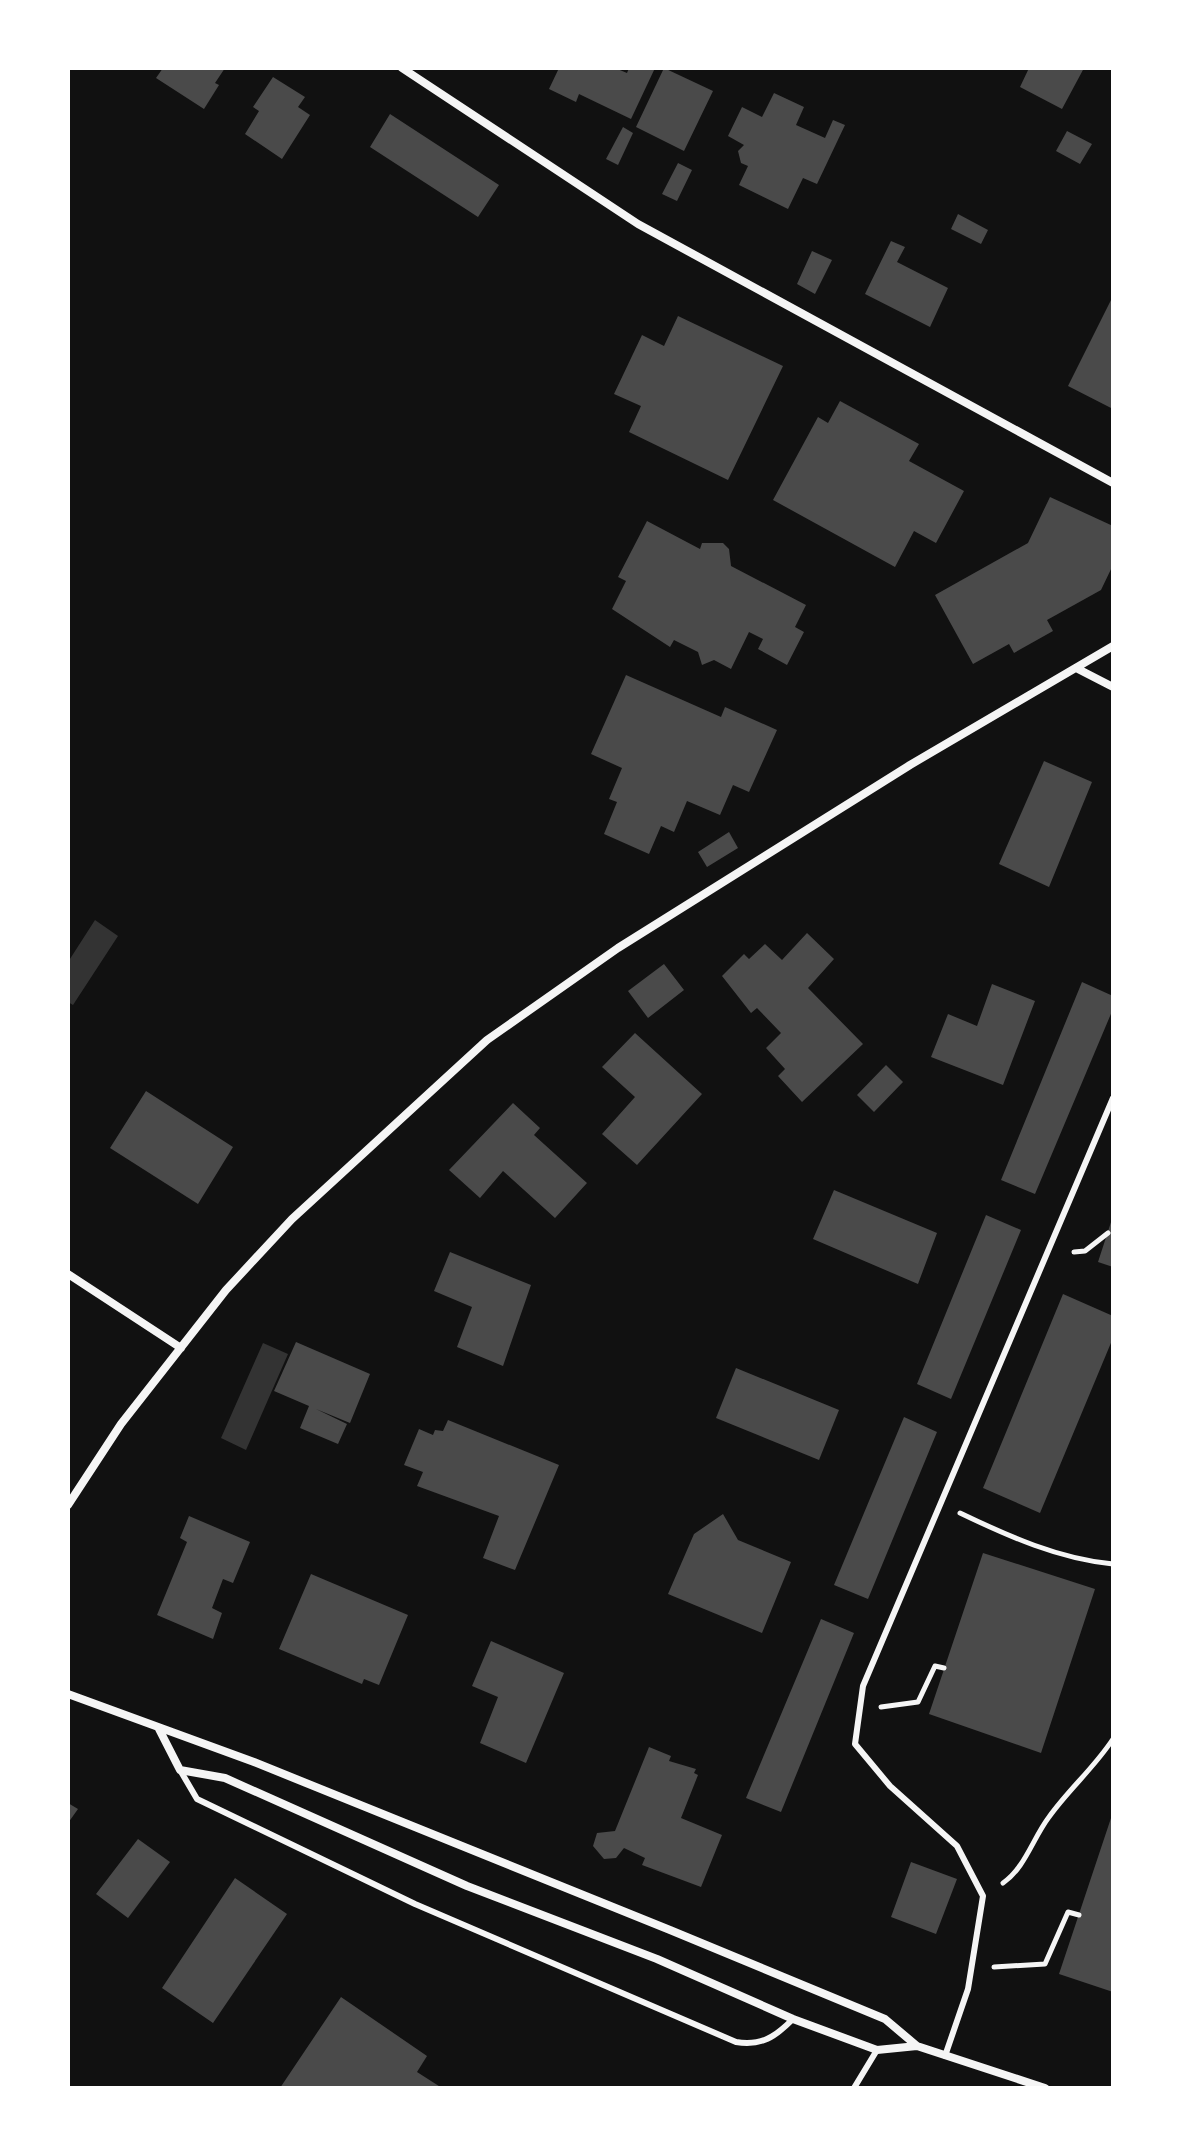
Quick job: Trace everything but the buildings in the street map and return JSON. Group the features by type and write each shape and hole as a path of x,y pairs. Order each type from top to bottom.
{"street":[{"path":"402,68 638,224 1113,483"},
{"path":"68,1505 121,1424 226,1290 292,1219 487,1040 572,978 884,781 1113,646"},
{"path":"1078,669 1113,687"},
{"path":"68,1274 181,1348"},
{"path":"68,1694 377,1811 885,2019 917,2046 1045,2088"},
{"path":"159,1728 180,1770 225,1778 467,1886 657,1959 793,2019 877,2050 917,2046"}],"lane":[{"path":"945,2056 973,1967 983,1896 957,1846 890,1786 855,1744 863,1686 1113,1098"},
{"path":"180,1770 197,1799 415,1904 736,2042 756,2045 776,2036 793,2019"},
{"path":"854,2088 877,2050"}],"path":[{"path":"941,1504 1002,1533 1084,1562 1113,1564"},
{"path":"860,1709 918,1702 935,1666 944,1668"},
{"path":"983,1896 1013,1876 1049,1817 1096,1765 1113,1739"},
{"path":"973,1967 1045,1964 1068,1912 1079,1915"}],"shaded area":[{"path":"95,920 118,936 73,1005 68,1002 68,962"},
{"path":"263,1343 288,1354 246,1450 221,1438"}]}
